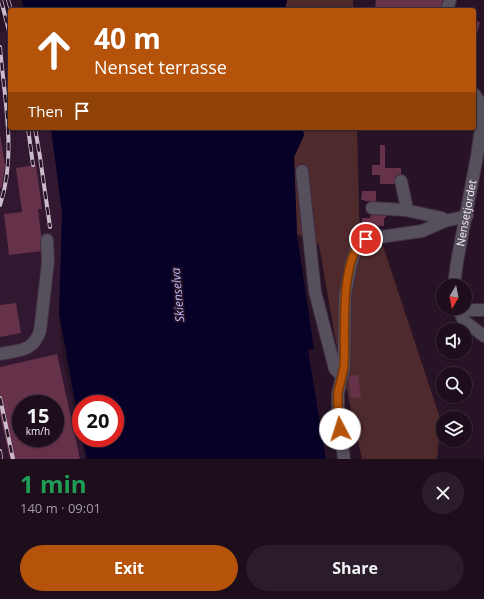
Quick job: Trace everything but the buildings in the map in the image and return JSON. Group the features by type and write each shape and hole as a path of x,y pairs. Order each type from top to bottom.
{"street":[{"name":"Nensetjordet","path":"455,279 467,216 483,114 481,104 476,97"},
{"path":"302,171 315,292 335,369 342,376"},
{"path":"401,181 406,210"},
{"path":"372,208 406,210 442,218 445,221"},
{"path":"344,459 338,408 338,393 344,367 344,296 351,264 360,243 375,237 422,231 445,221 467,216"},
{"path":"0,354 28,349 37,341 40,331 48,262 47,240"},
{"path":"472,310 484,310"},
{"path":"462,315 467,324 484,336"}],"shaded area":[{"path":"287,0 353,0 353,8 285,8"},
{"path":"8,31 8,130 51,130 73,300 60,302 59,317 62,356 72,401 72,447 82,447 85,459 0,459 0,32"},
{"path":"303,130 357,130 360,245 383,246 438,411 436,411 436,447 438,447 437,459 362,459 335,337 319,245 297,234 294,157 304,135"}],"water":[{"path":"22,0 287,0 285,8 24,8"},
{"name":"Skienselva","path":"51,130 303,130 304,135 294,157 297,234 314,349 308,350 326,459 87,459 84,447 124,447 124,395 74,395 59,313 62,213"}],"railway":[{"path":"1,0 8,27"},
{"path":"8,0 10,8"},
{"path":"0,47 8,126"},
{"path":"0,205 8,167 8,130"},
{"path":"28,130 33,165"},
{"path":"35,130 50,227"},
{"path":"0,398 13,459"},
{"path":"0,451 1,459"}],"route":[{"path":"340,429 338,393 344,367 344,296 351,264 357,247 366,239"}]}
